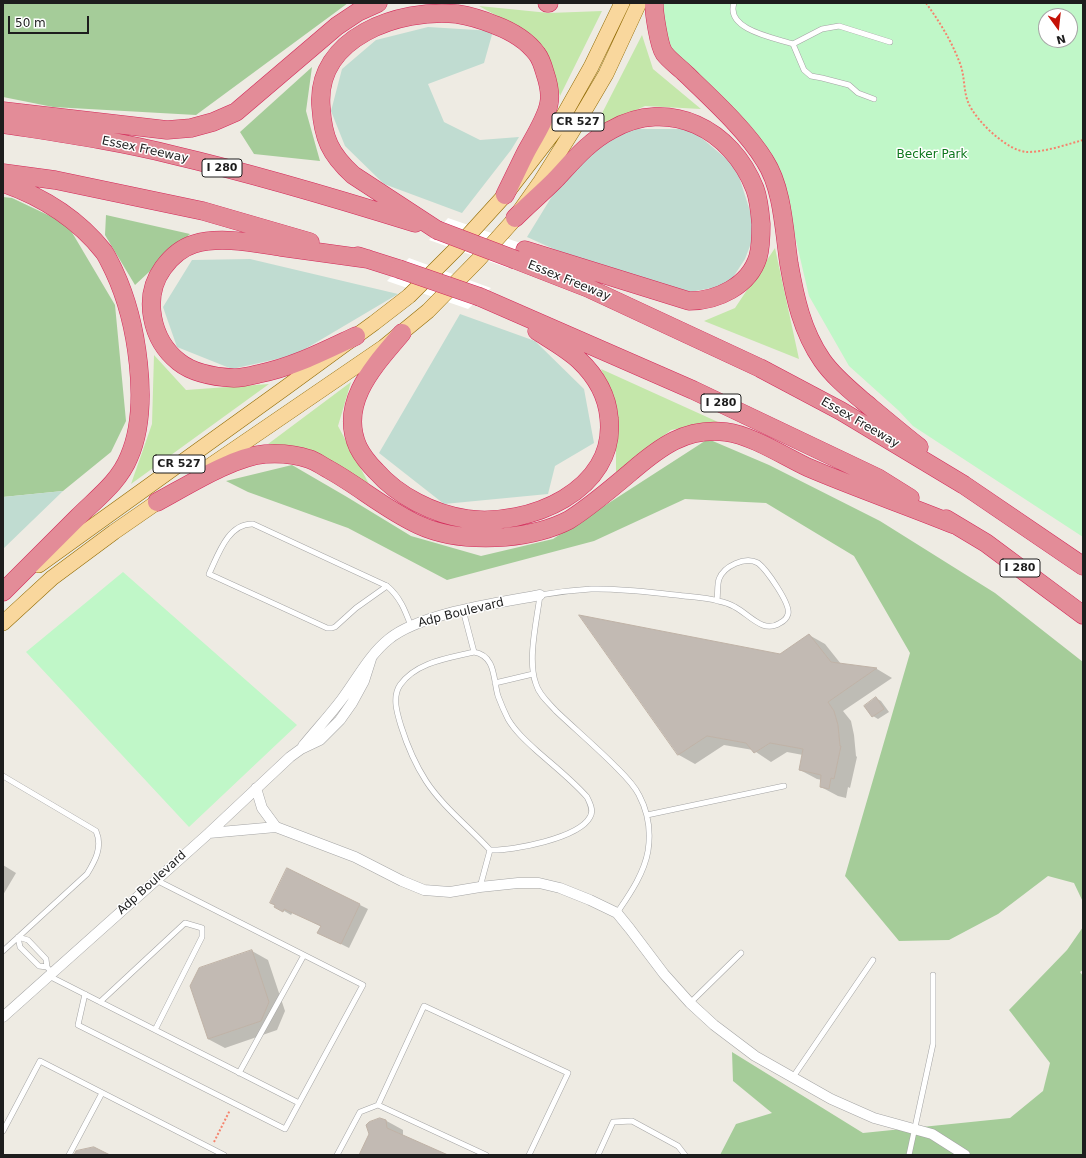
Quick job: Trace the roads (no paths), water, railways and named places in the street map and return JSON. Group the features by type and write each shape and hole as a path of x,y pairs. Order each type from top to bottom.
{"highway":[{"path":"3,111 167,130 191,128 213,122 236,112 337,26 358,12 378,3"},
{"path":"654,3 657,28 663,52 739,128 766,162 775,182 779,200 794,292 800,315 822,361 836,377 856,395 964,485"},
{"path":"437,230 354,175 343,166 333,154 325,135 322,124 320,99 325,76 334,57 345,46 376,26 414,16 458,14 480,19 518,35 530,45 537,54 549,83 549,102 539,128 505,196"},
{"path":"515,218 554,181 582,151 611,129 640,119 664,116 694,122 723,142 732,151 744,168 755,188 759,203 761,238 754,268 736,287 727,293 714,298 700,301 689,301 521,255"},
{"name":"Essex Freeway","path":"3,124 81,136 172,154 278,182 437,230 478,244 521,255 760,368 841,411 964,485 1083,566"},
{"name":"I 280","path":"3,173 55,180 203,211 368,259 480,297 693,390 878,478 986,543 1083,614"},
{"path":"3,183 41,198 66,215 105,253 125,300 131,322 140,380 136,438 129,458 115,482 3,593"},
{"path":"356,336 314,356 278,370 236,378 209,375 187,367 179,362 166,349 159,339 152,318 151,300 160,272 176,253 194,244 225,241 246,242 368,259"},
{"path":"402,333 374,367 358,392 353,407 352,427 358,447 368,463 384,480 401,492 421,505 444,514 467,519 489,520 538,512 578,490 592,476 601,462 608,445 610,425 608,406 603,392 595,379 579,360 551,340 480,297"},
{"path":"157,502 240,460 264,454 288,454 310,459 316,462 387,507 436,532 479,538 508,537 547,529 567,521 586,508 654,452 669,442 696,433 727,432 744,437 808,467 955,525"}],"main road":[{"name":"CR 527","path":"3,593 53,554 356,336 408,296 455,250 505,196 556,129 591,67 622,3"},
{"name":"CR 527","path":"3,623 52,578 114,532 384,347 428,311 479,259 515,218 574,130 606,74 640,3"}],"street":[{"name":"Adp Boulevard","path":"301,749 303,736 358,667 371,659 389,638 411,626 436,617 540,595"},
{"name":"Adp Boulevard","path":"3,1017 49,972 209,833 256,788 301,749 320,740 340,720 352,703 361,686 371,659"},
{"path":"256,788 262,808 276,827"},
{"path":"209,833 276,827 355,857 402,881 424,890 450,892 518,883 539,883 560,888 590,900 617,913 664,974 690,1003 714,1025 755,1056 832,1099 874,1118 932,1134 964,1155"}],"lane":[{"path":"734,3 732,7 734,17 742,26 793,44 822,29 839,26 890,42"},
{"path":"793,44 804,70 811,76 849,85 858,93 874,99"},
{"path":"387,586 356,608 336,626 327,628 209,574 228,536 242,525 253,524 387,586 400,600 411,626"},
{"path":"617,913 642,870 648,852 649,834 647,815 639,795 627,778 545,699 536,685 532,660 540,595 585,590 621,590 717,600 736,607 760,625 766,627 776,625 786,619 788,615 788,609 782,596 764,569 757,563 745,561 736,563 723,573 719,579 717,600"},
{"path":"464,610 474,652"},
{"path":"474,652 486,656 492,666 502,707 510,721 523,738 583,793 590,803 592,812 585,823 552,839 516,848 490,850 438,797 426,782 415,762 407,742 395,702 396,693 400,685 407,677 419,669 443,659 474,652"},
{"path":"495,683 534,674"},
{"path":"3,776 96,831 99,848 94,863 87,874 3,951"},
{"path":"647,815 784,786"},
{"path":"480,887 490,850"},
{"path":"85,994 78,1025 285,1129 363,985 156,880"},
{"path":"100,1002 185,924 202,928 202,937 155,1030"},
{"path":"18,938 28,940 46,959 49,972"},
{"path":"18,938 20,946 38,966 85,994 299,1103"},
{"path":"690,1003 741,953"},
{"path":"239,1073 304,955"},
{"path":"793,1077 873,960"},
{"path":"909,1155 933,1044 933,975"},
{"path":"337,1155 360,1112 378,1104 424,1006 568,1073 529,1155"},
{"path":"3,1131 40,1061 224,1155"},
{"path":"69,1155 102,1093"},
{"path":"378,1104 486,1155"},
{"path":"598,1155 613,1122 632,1121 678,1146 685,1155"}],"park label":[{"name":"Becker Park","path":"932,155"}]}
